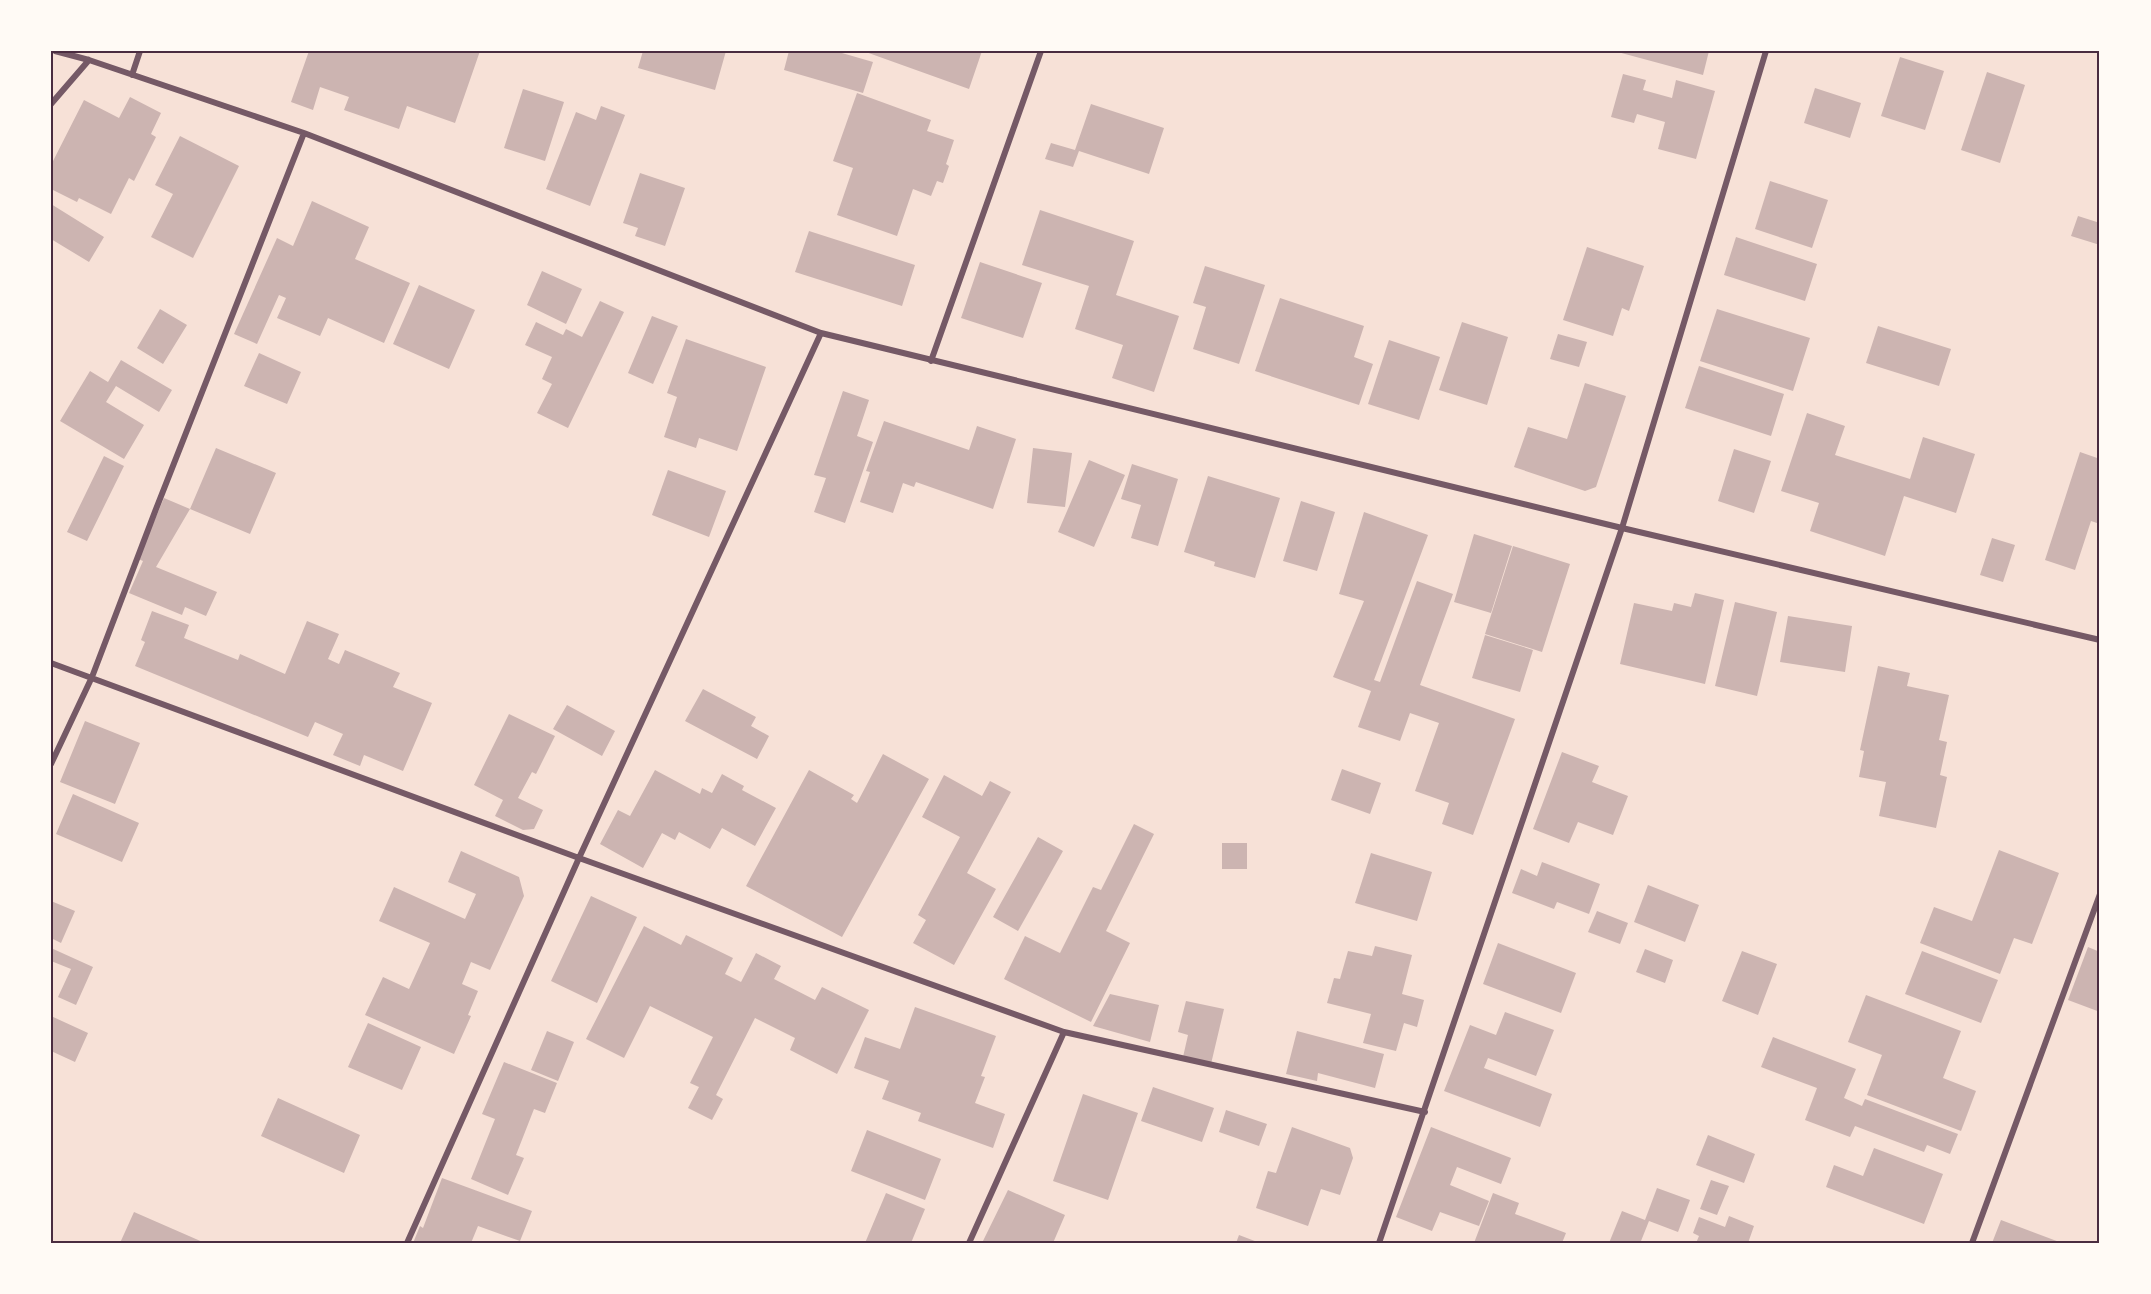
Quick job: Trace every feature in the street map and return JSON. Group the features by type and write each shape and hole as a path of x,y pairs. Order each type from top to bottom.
{"street":[{"path":"55,51 304,133 820,333 1622,528 2100,640"},
{"path":"132,75 140,51"},
{"path":"931,361 1041,51"},
{"path":"1379,1243 1622,528 1766,51"},
{"path":"51,104 88,60"},
{"path":"51,764 92,677 304,133"},
{"path":"408,1243 579,858 820,333"},
{"path":"51,663 579,858 1064,1032 1425,1112"},
{"path":"1972,1243 2100,894"},
{"path":"969,1243 1064,1032"}],"building":[{"path":"309,51 480,51 455,123 407,106 399,129 344,110 349,97 320,87 313,110 291,102"},
{"path":"643,51 726,51 715,90 638,68"},
{"path":"789,51 835,51 873,62 863,93 784,70"},
{"path":"863,51 982,51 969,89"},
{"path":"1614,51 1709,51 1703,75"},
{"path":"1900,57 1944,71 1925,130 1881,116"},
{"path":"1987,72 2025,85 2000,163 1961,150"},
{"path":"1623,74 1646,80 1643,90 1672,98 1676,80 1715,91 1696,159 1658,149 1665,122 1637,114 1634,123 1611,117"},
{"path":"1815,88 1861,103 1850,138 1804,123"},
{"path":"523,89 564,102 545,161 504,148"},
{"path":"857,93 931,120 927,131 954,140 946,164 949,166 943,183 937,181 931,196 913,189 897,236 837,215 853,168 833,161"},
{"path":"130,97 161,113 151,134 156,137 134,181 129,178 111,214 79,198 77,202 51,189 51,165 84,100 119,118"},
{"path":"1091,104 1164,128 1149,174 1079,151 1073,167 1045,159 1051,143 1075,150"},
{"path":"601,106 625,115 590,206 546,189 576,112 596,120"},
{"path":"180,136 239,166 193,258 151,237 173,194 155,185"},
{"path":"640,173 685,188 665,246 635,236 638,228 623,223"},
{"path":"1770,181 1828,200 1812,248 1755,229"},
{"path":"312,201 369,227 355,259 410,283 384,343 328,318 320,336 277,318 286,298 279,295 257,344 234,334 277,238 293,246"},
{"path":"51,204 104,237 89,262 51,239"},
{"path":"1040,210 1134,241 1116,295 1179,316 1154,392 1112,378 1123,345 1075,329 1089,286 1022,265"},
{"path":"2078,216 2100,223 2100,245 2071,236"},
{"path":"809,231 915,265 902,306 795,272"},
{"path":"1736,237 1817,264 1805,301 1724,275"},
{"path":"1587,247 1644,266 1629,311 1622,308 1613,336 1563,320"},
{"path":"980,262 1042,283 1023,338 961,318"},
{"path":"1205,266 1265,285 1239,364 1193,349 1206,307 1193,303"},
{"path":"542,271 582,289 566,324 527,305"},
{"path":"419,285 475,310 449,369 393,344"},
{"path":"1280,298 1364,326 1354,357 1373,364 1359,405 1255,371"},
{"path":"600,301 624,312 568,428 537,413 552,384 542,379 552,357 525,345 536,322 563,335 566,329 582,337"},
{"path":"160,309 187,325 163,364 137,348"},
{"path":"1717,309 1810,338 1793,391 1700,361"},
{"path":"652,316 678,326 653,384 628,373"},
{"path":"1462,322 1508,337 1487,405 1439,390"},
{"path":"1878,326 1951,349 1939,386 1866,363"},
{"path":"1558,334 1587,342 1579,367 1550,359"},
{"path":"686,339 766,367 737,451 699,438 696,448 664,437 677,397 667,393"},
{"path":"1389,340 1440,357 1419,420 1368,404"},
{"path":"259,353 301,372 287,404 244,386"},
{"path":"121,360 172,390 159,412 116,386 106,402 144,425 124,459 60,421 90,371 108,382"},
{"path":"1699,366 1784,394 1771,436 1685,408"},
{"path":"1585,383 1626,396 1596,487 1585,491 1514,467 1528,427 1567,439"},
{"path":"843,391 869,400 857,436 873,442 845,523 814,512 826,478 814,475"},
{"path":"1807,413 1845,426 1835,455 1910,479 1923,437 1975,454 1956,513 1904,496 1885,556 1810,531 1819,503 1781,491"},
{"path":"884,421 969,450 977,426 1016,439 993,509 916,482 914,487 903,483 893,513 860,502 870,472 866,471"},
{"path":"216,448 276,473 250,534 190,509"},
{"path":"1033,448 1072,453 1065,507 1027,503"},
{"path":"1734,449 1771,461 1754,513 1718,501"},
{"path":"2080,452 2100,459 2100,524 2091,521 2075,570 2045,560"},
{"path":"104,456 124,466 87,541 67,532"},
{"path":"1089,460 1125,475 1094,547 1058,532"},
{"path":"1132,464 1178,479 1158,546 1131,538 1141,505 1121,499"},
{"path":"668,470 726,491 709,537 652,515"},
{"path":"1208,476 1280,498 1255,578 1214,566 1215,562 1184,552"},
{"path":"164,498 190,509 156,567 217,592 206,616 185,607 182,615 129,593 143,561 138,559"},
{"path":"1301,501 1335,512 1317,571 1283,561"},
{"path":"1364,512 1428,535 1374,680 1380,682 1417,581 1453,594 1420,685 1515,719 1473,835 1442,824 1449,803 1415,791 1439,723 1410,713 1400,741 1358,727 1371,691 1333,677 1364,601 1339,594"},
{"path":"1474,534 1512,546 1491,613 1454,602"},
{"path":"1992,538 2015,545 2003,582 1980,575"},
{"path":"1513,546 1570,564 1542,652 1485,634"},
{"path":"1695,593 1724,600 1705,684 1620,664 1634,603 1672,611 1674,603 1691,607"},
{"path":"1735,602 1777,612 1757,696 1715,686"},
{"path":"152,611 189,625 184,638 238,660 240,654 285,674 307,621 339,634 328,659 339,664 345,650 400,673 393,687 432,703 403,771 364,755 360,766 333,755 343,734 315,722 308,737 135,666 145,642 141,640"},
{"path":"1788,616 1852,626 1845,672 1780,662"},
{"path":"1485,635 1533,650 1520,692 1472,678"},
{"path":"1878,666 1910,673 1907,686 1949,695 1939,740 1947,742 1940,775 1947,777 1936,828 1879,816 1886,782 1859,777 1864,751 1860,750"},
{"path":"703,689 756,717 751,726 769,736 757,759 685,721"},
{"path":"567,705 615,731 602,756 553,729"},
{"path":"509,714 555,736 536,774 532,772 518,798 543,810 534,829 523,830 495,816 503,800 474,785"},
{"path":"85,721 140,743 115,804 60,782"},
{"path":"1562,752 1599,766 1592,782 1628,796 1613,835 1578,822 1569,843 1533,829"},
{"path":"883,754 929,779 842,937 746,886 809,770 854,795 851,799 857,803"},
{"path":"1342,769 1381,783 1370,814 1331,800"},
{"path":"655,770 700,794 702,788 712,793 722,774 744,786 742,790 776,808 755,846 722,828 710,849 679,832 675,840 662,833 643,868 600,844 618,810 630,816"},
{"path":"944,775 982,796 990,781 1011,792 967,873 996,889 954,965 913,943 926,920 918,915 960,837 922,817"},
{"path":"73,794 139,823 122,862 56,834"},
{"path":"1134,824 1154,834 1106,931 1130,943 1091,1022 1004,979 1025,936 1060,953 1093,887 1101,890"},
{"path":"1038,837 1063,851 1018,931 993,917"},
{"path":"1222,843 1247,843 1247,869 1222,869"},
{"path":"1999,850 2059,873 2032,944 2014,938 2000,974 1920,943 1934,907 1972,921"},
{"path":"461,851 519,877 524,896 490,970 471,962 462,984 478,991 468,1015 471,1016 454,1054 365,1015 383,977 409,989 430,943 379,921 394,887 465,919 476,894 448,882"},
{"path":"1371,853 1432,872 1417,921 1355,903"},
{"path":"1542,862 1600,884 1589,914 1557,902 1554,909 1512,893 1521,869 1537,876"},
{"path":"1648,885 1699,905 1685,942 1634,922"},
{"path":"591,896 637,917 597,1003 551,981"},
{"path":"51,901 75,911 61,943 51,938"},
{"path":"1597,911 1628,923 1620,944 1588,932"},
{"path":"644,926 681,945 686,935 733,958 725,974 741,982 756,953 781,966 774,979 815,1000 822,987 869,1010 837,1074 790,1050 795,1038 755,1018 716,1095 723,1099 712,1120 688,1108 699,1087 690,1083 713,1037 650,1006 624,1058 586,1039"},
{"path":"1498,943 1576,973 1561,1013 1483,984"},
{"path":"1375,946 1412,955 1402,994 1424,1000 1417,1027 1404,1023 1396,1051 1363,1043 1371,1014 1327,1003 1334,978 1340,979 1348,951 1372,956"},
{"path":"2088,947 2100,952 2100,1012 2068,1000"},
{"path":"51,948 93,967 76,1005 58,997 71,969 51,961"},
{"path":"1645,949 1673,960 1665,983 1636,972"},
{"path":"1742,951 1777,964 1758,1015 1722,1001"},
{"path":"1922,951 1998,980 1981,1023 1905,994"},
{"path":"1110,994 1159,1005 1150,1042 1093,1026"},
{"path":"1866,995 1961,1031 1943,1078 1976,1091 1961,1131 1867,1095 1882,1055 1848,1042"},
{"path":"1186,1001 1224,1009 1211,1064 1183,1057 1188,1035 1178,1032"},
{"path":"915,1007 996,1036 981,1076 985,1077 975,1103 1005,1114 993,1148 918,1121 921,1113 882,1099 889,1081 854,1068 865,1037 900,1049"},
{"path":"1505,1012 1554,1030 1536,1076 1488,1058 1484,1068 1552,1094 1540,1127 1444,1091 1470,1025 1496,1035"},
{"path":"51,1016 88,1033 75,1062 51,1051"},
{"path":"368,1023 421,1047 402,1090 348,1067"},
{"path":"547,1031 574,1042 558,1081 531,1070"},
{"path":"1297,1031 1384,1054 1375,1088 1318,1073 1317,1081 1286,1074"},
{"path":"1773,1037 1856,1069 1844,1098 1862,1106 1865,1099 1958,1134 1950,1154 1927,1145 1924,1152 1855,1126 1850,1137 1805,1120 1817,1088 1761,1067"},
{"path":"504,1062 557,1083 545,1113 534,1109 516,1155 524,1158 508,1195 471,1179 495,1119 482,1114"},
{"path":"1153,1087 1214,1108 1202,1142 1141,1121"},
{"path":"1083,1094 1138,1113 1108,1200 1053,1181"},
{"path":"278,1098 360,1135 344,1173 261,1136"},
{"path":"1226,1110 1267,1124 1259,1146 1219,1132"},
{"path":"1292,1127 1350,1148 1353,1158 1340,1195 1321,1189 1308,1226 1256,1208 1268,1171 1276,1173"},
{"path":"1431,1127 1511,1158 1501,1184 1457,1167 1450,1185 1489,1201 1479,1226 1440,1212 1432,1231 1396,1217"},
{"path":"867,1130 941,1159 925,1200 851,1171"},
{"path":"1708,1135 1755,1154 1744,1183 1696,1165"},
{"path":"1874,1148 1943,1174 1924,1224 1826,1187 1834,1165 1863,1176"},
{"path":"442,1178 532,1211 520,1241 478,1226 471,1243 413,1243 420,1226 423,1228"},
{"path":"1711,1180 1729,1186 1717,1215 1700,1209"},
{"path":"1657,1188 1690,1200 1678,1232 1649,1221 1641,1241 1646,1243 1609,1243 1622,1211 1645,1220"},
{"path":"1008,1190 1065,1215 1053,1243 982,1243"},
{"path":"886,1193 925,1209 911,1243 865,1243"},
{"path":"1493,1193 1519,1203 1515,1214 1566,1233 1562,1243 1474,1243"},
{"path":"134,1212 205,1243 120,1243"},
{"path":"1729,1216 1754,1226 1748,1243 1696,1243 1699,1236 1693,1233 1699,1217 1725,1227"},
{"path":"2001,1220 2062,1243 1992,1243"},
{"path":"1239,1235 1260,1243 1236,1243"}]}
